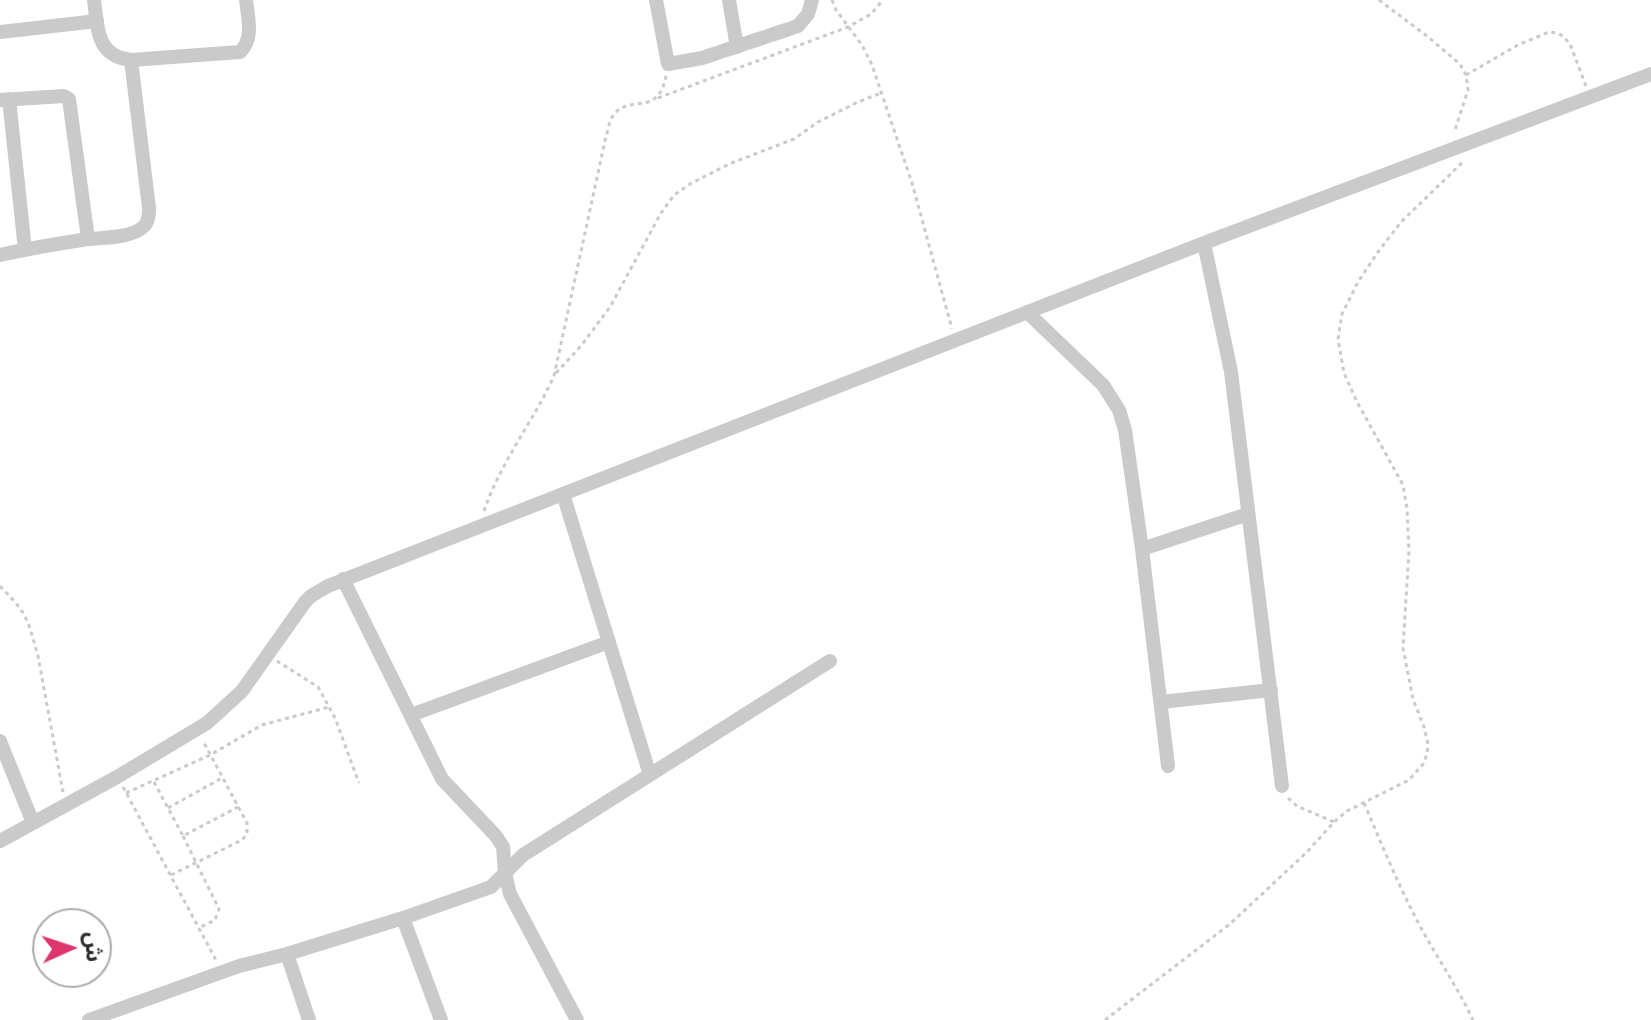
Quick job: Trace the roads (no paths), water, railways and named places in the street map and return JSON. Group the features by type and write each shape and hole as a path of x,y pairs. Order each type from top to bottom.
{"street":[{"path":"94,0 107,52 131,60 240,52 249,36 246,0"},
{"path":"656,0 668,64 702,58 798,26 808,14 812,0"},
{"path":"729,0 737,47"},
{"path":"0,32 97,21"},
{"path":"0,255 133,233 150,219 131,60"},
{"path":"0,841 197,731 242,691 311,596 343,579 1204,243 1651,74"},
{"path":"25,250 4,100 64,96 69,99 88,239"},
{"path":"1204,243 1231,372 1282,786"},
{"path":"1027,312 1103,385 1119,410 1125,430 1142,549 1168,766"},
{"path":"563,494 650,775"},
{"path":"1142,549 1248,514"},
{"path":"343,579 442,779 503,847 510,894 577,1020"},
{"path":"411,715 609,642"},
{"path":"89,1020 124,1014 223,972 403,918 491,887 523,855 830,661"},
{"path":"1161,702 1271,690"},
{"path":"2,751 33,823"},
{"path":"403,918 441,1020"},
{"path":"287,954 309,1020"}]}
